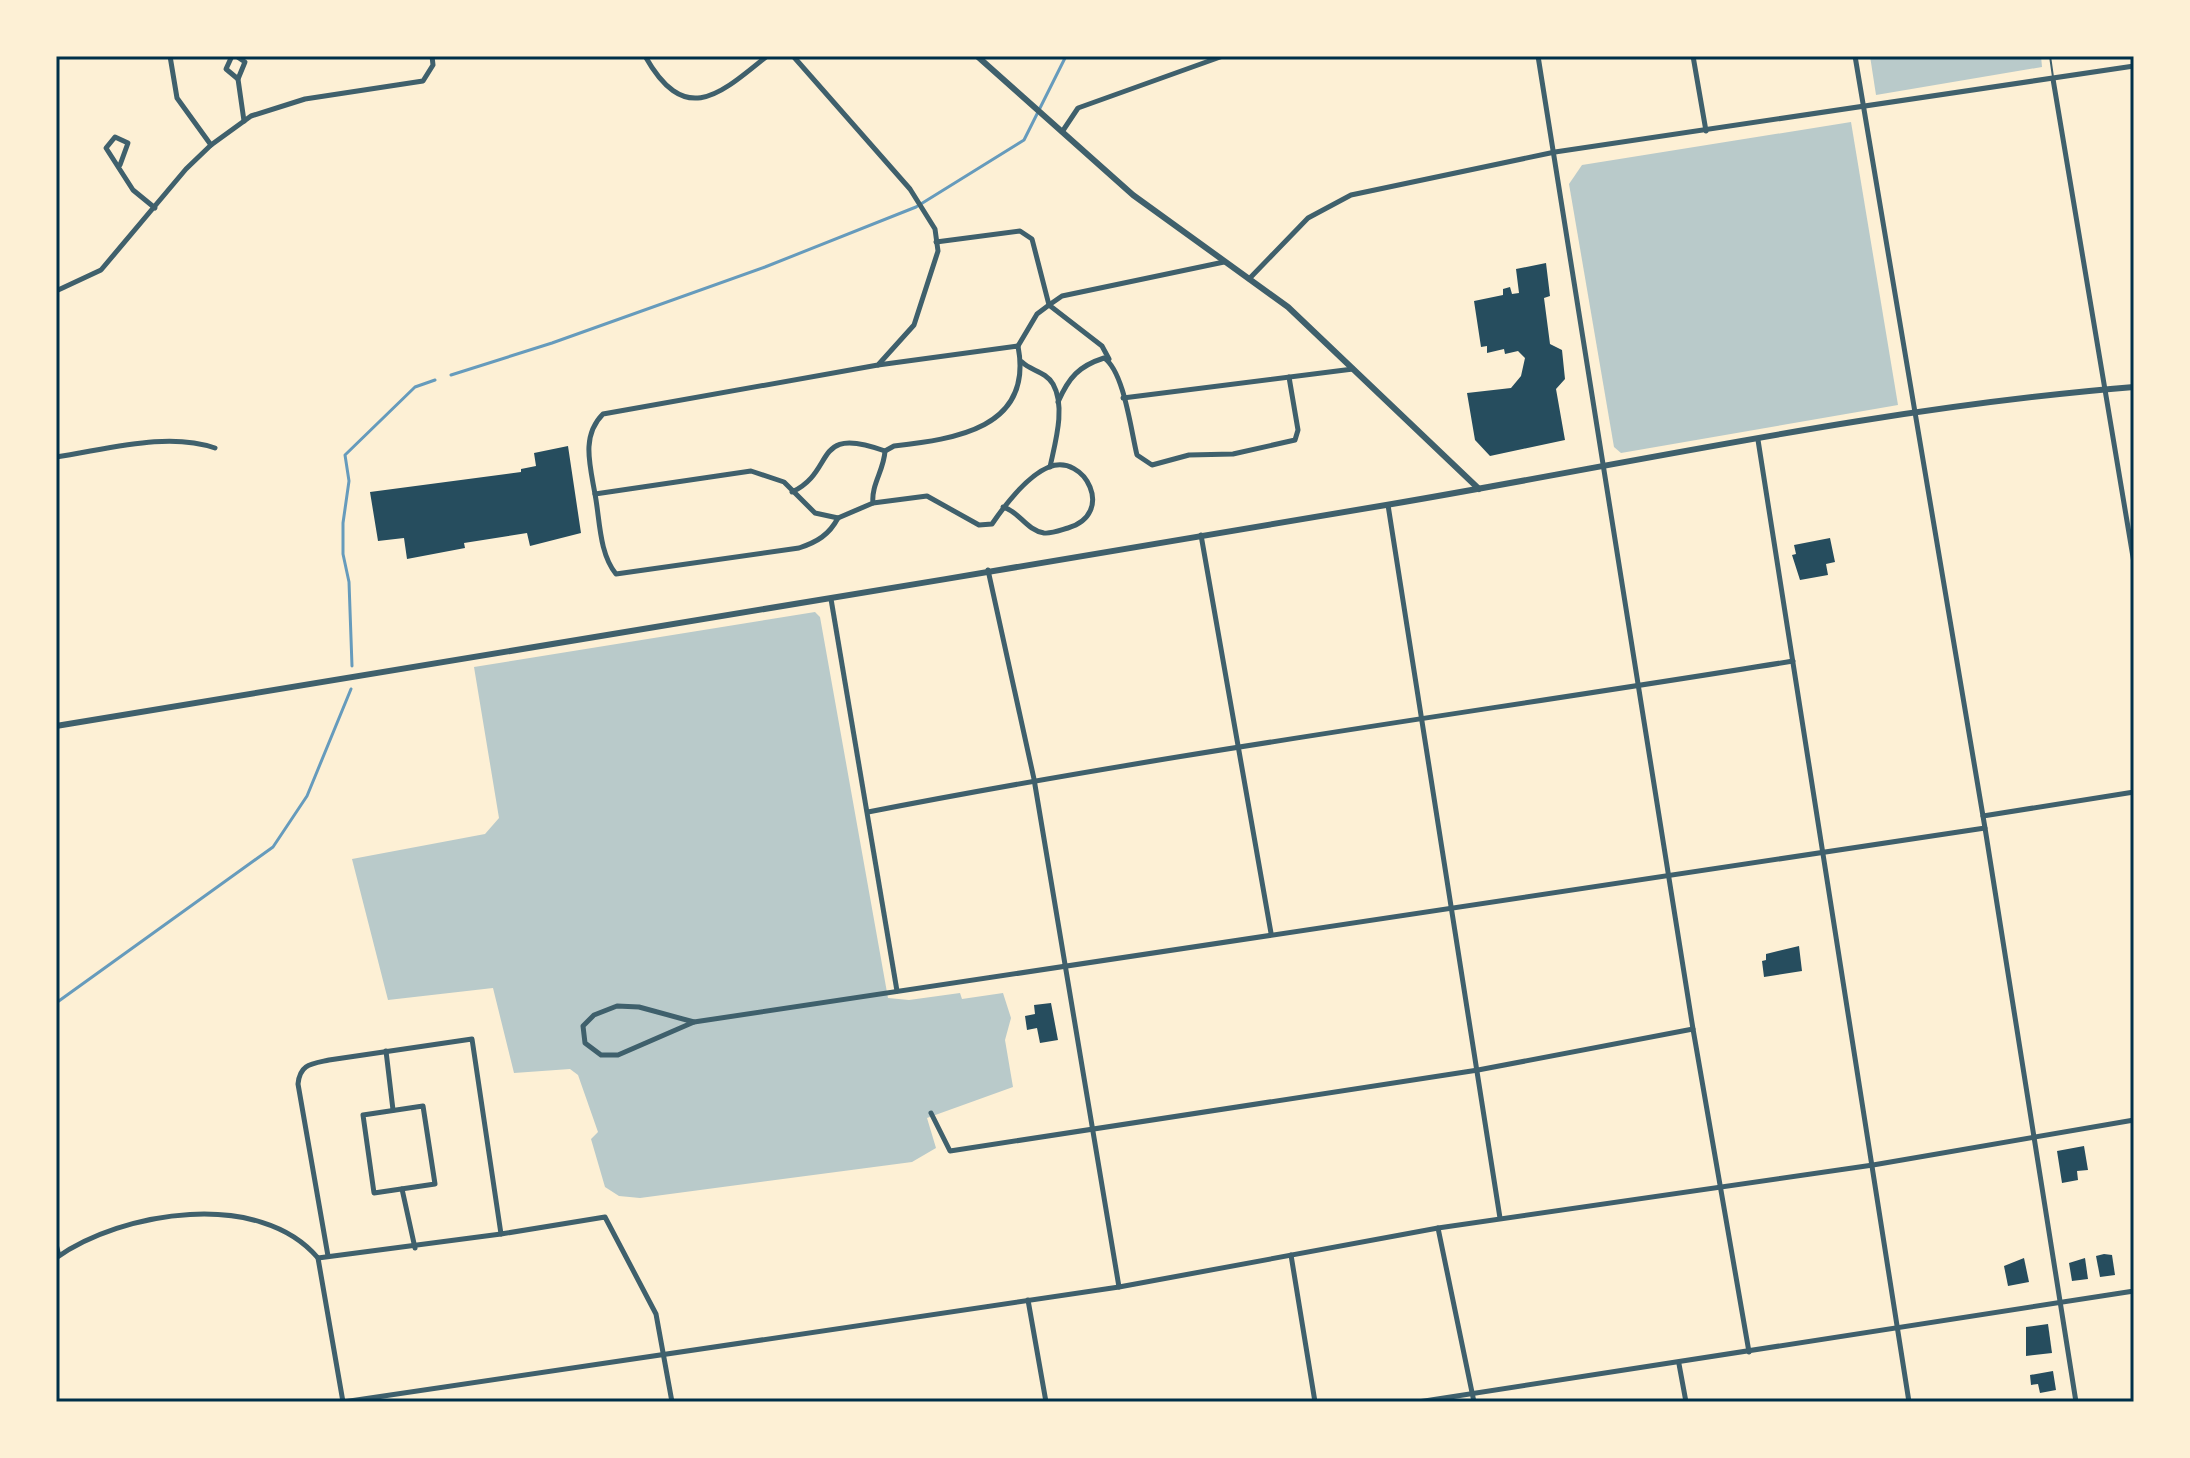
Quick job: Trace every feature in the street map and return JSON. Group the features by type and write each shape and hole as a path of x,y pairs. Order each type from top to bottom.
{"street":[{"path":"170,56 177,98 211,145"},
{"path":"238,79 226,69 234,56 245,62 238,79 244,121"},
{"path":"56,291 101,270 186,169 211,145 244,121 278,106 305,99 423,81 433,65 432,56"},
{"path":"645,56 663,86 682,96 704,98 728,87 767,56"},
{"path":"793,56 918,200 935,229 936,242 928,290 914,325 878,365"},
{"path":"977,56 1133,195 1288,307 1479,489"},
{"path":"1062,132 1078,108 1223,56"},
{"path":"1538,56 1693,1029 1749,1352"},
{"path":"1693,56 1706,131"},
{"path":"1855,56 1985,828 2076,1402"},
{"path":"1249,279 1308,218 1351,195 1555,152 2134,66"},
{"path":"2053,79 2134,563"},
{"path":"120,165 128,143 115,137 106,148 120,165 133,190 155,208"},
{"path":"936,242 1020,231 1032,239 1049,305 1102,346 1112,363 1137,455 1152,465 1167,464 1189,455 1233,454 1295,440 1298,430 1289,377"},
{"path":"873,503 872,493 885,451 894,446 970,434 1003,412 1012,396 1021,361 1018,346 1037,314 1062,296 1224,262"},
{"path":"838,518 832,530 815,543 799,548 616,574 609,565 595,494 588,444 591,426 603,414 878,365 1018,346"},
{"path":"1058,402 1067,382 1082,365 1104,358 1112,363"},
{"path":"1021,361 1053,384 1058,402 1058,427 1050,467"},
{"path":"1123,398 1353,369"},
{"path":"1053,384 1067,382"},
{"path":"56,725 831,599 1915,413 2134,387"},
{"path":"1758,440 1909,1402"},
{"path":"56,457 161,442 198,442 215,448"},
{"path":"792,492 802,487 825,455 841,442 861,442 885,451"},
{"path":"595,494 751,471 784,482 815,513 838,518 873,503 927,496 979,525 992,524 1003,507 1050,467 1069,466 1087,478 1094,495 1092,511 1080,524 1046,534 1030,527 1012,509 1003,507"},
{"path":"1388,505 1500,1218"},
{"path":"1200,534 1271,933"},
{"path":"988,570 1034,779 1119,1287"},
{"path":"831,599 897,991"},
{"path":"868,812 1034,779 1240,748 1421,716 1793,661"},
{"path":"1983,816 2134,792"},
{"path":"694,1022 622,1005 591,1017 583,1026 582,1034 594,1051 612,1056 694,1022 1064,968 1271,933 1451,910 1668,873 1985,828"},
{"path":"931,1113 950,1151 1094,1132 1220,1108 1478,1070 1693,1029"},
{"path":"328,1256 298,1084 299,1072 307,1064 472,1039 501,1234"},
{"path":"386,1051 393,1110"},
{"path":"423,1106 435,1184 402,1189 374,1193 363,1115 423,1106"},
{"path":"58,1256 101,1233 140,1219 172,1215 223,1216 256,1223 295,1237 318,1258 343,1402 667,1357 1119,1287 1438,1228 1873,1165 2134,1120"},
{"path":"402,1189 415,1248"},
{"path":"318,1258 415,1248 605,1217 656,1314 667,1357 672,1402"},
{"path":"1438,1228 1474,1402"},
{"path":"1291,1255 1315,1402"},
{"path":"1418,1402 1679,1364 2134,1291"},
{"path":"1028,1300 1046,1402"},
{"path":"1679,1364 1686,1402"}],"lane":[{"path":"2050,56 2053,79"},
{"path":"56,1238 58,1256"}],"shaded area":[{"path":"1870,56 2041,56 2042,67 1876,95"},
{"path":"1851,122 1898,405 1621,453 1614,447 1569,184 1582,165"},
{"path":"815,612 820,617 888,998 909,1000 960,993 962,999 1003,993 1011,1018 1005,1040 1013,1087 927,1118 936,1148 912,1162 640,1198 619,1196 605,1187 591,1139 598,1132 578,1075 570,1069 514,1073 493,988 388,1000 352,859 485,834 499,818 474,667"}],"building":[{"path":"1546,263 1550,296 1544,298 1550,344 1562,350 1565,379 1556,389 1565,440 1490,456 1475,440 1467,393 1511,388 1521,376 1525,358 1518,351 1505,354 1504,349 1487,353 1487,346 1481,347 1474,301 1503,295 1503,289 1510,287 1512,294 1519,293 1516,269"},
{"path":"568,446 581,533 530,546 527,533 464,543 465,548 407,559 404,538 378,541 370,492 521,472 521,469 536,466 534,453"},
{"path":"1830,538 1835,562 1826,564 1828,575 1800,580 1792,555 1796,554 1794,545"},
{"path":"1799,946 1802,971 1764,977 1762,961 1766,960 1766,954"},
{"path":"1051,1003 1058,1040 1040,1043 1037,1028 1027,1030 1025,1016 1035,1014 1034,1005"},
{"path":"2084,1146 2088,1170 2077,1171 2078,1180 2062,1183 2057,1151"},
{"path":"2112,1255 2115,1275 2100,1277 2096,1256"},
{"path":"2024,1258 2029,1282 2008,1286 2004,1266"},
{"path":"2085,1258 2088,1279 2072,1281 2069,1263"},
{"path":"2048,1324 2052,1353 2026,1356 2026,1327"},
{"path":"2053,1371 2056,1390 2040,1393 2038,1384 2031,1385 2030,1375"}],"waterway":[{"path":"451,375 552,343 765,267 916,207 1024,140 1066,56"},
{"path":"352,666 349,582 343,554 343,523 349,481 345,455 415,387 435,380"},
{"path":"56,1003 273,847 307,796 351,689"}]}
